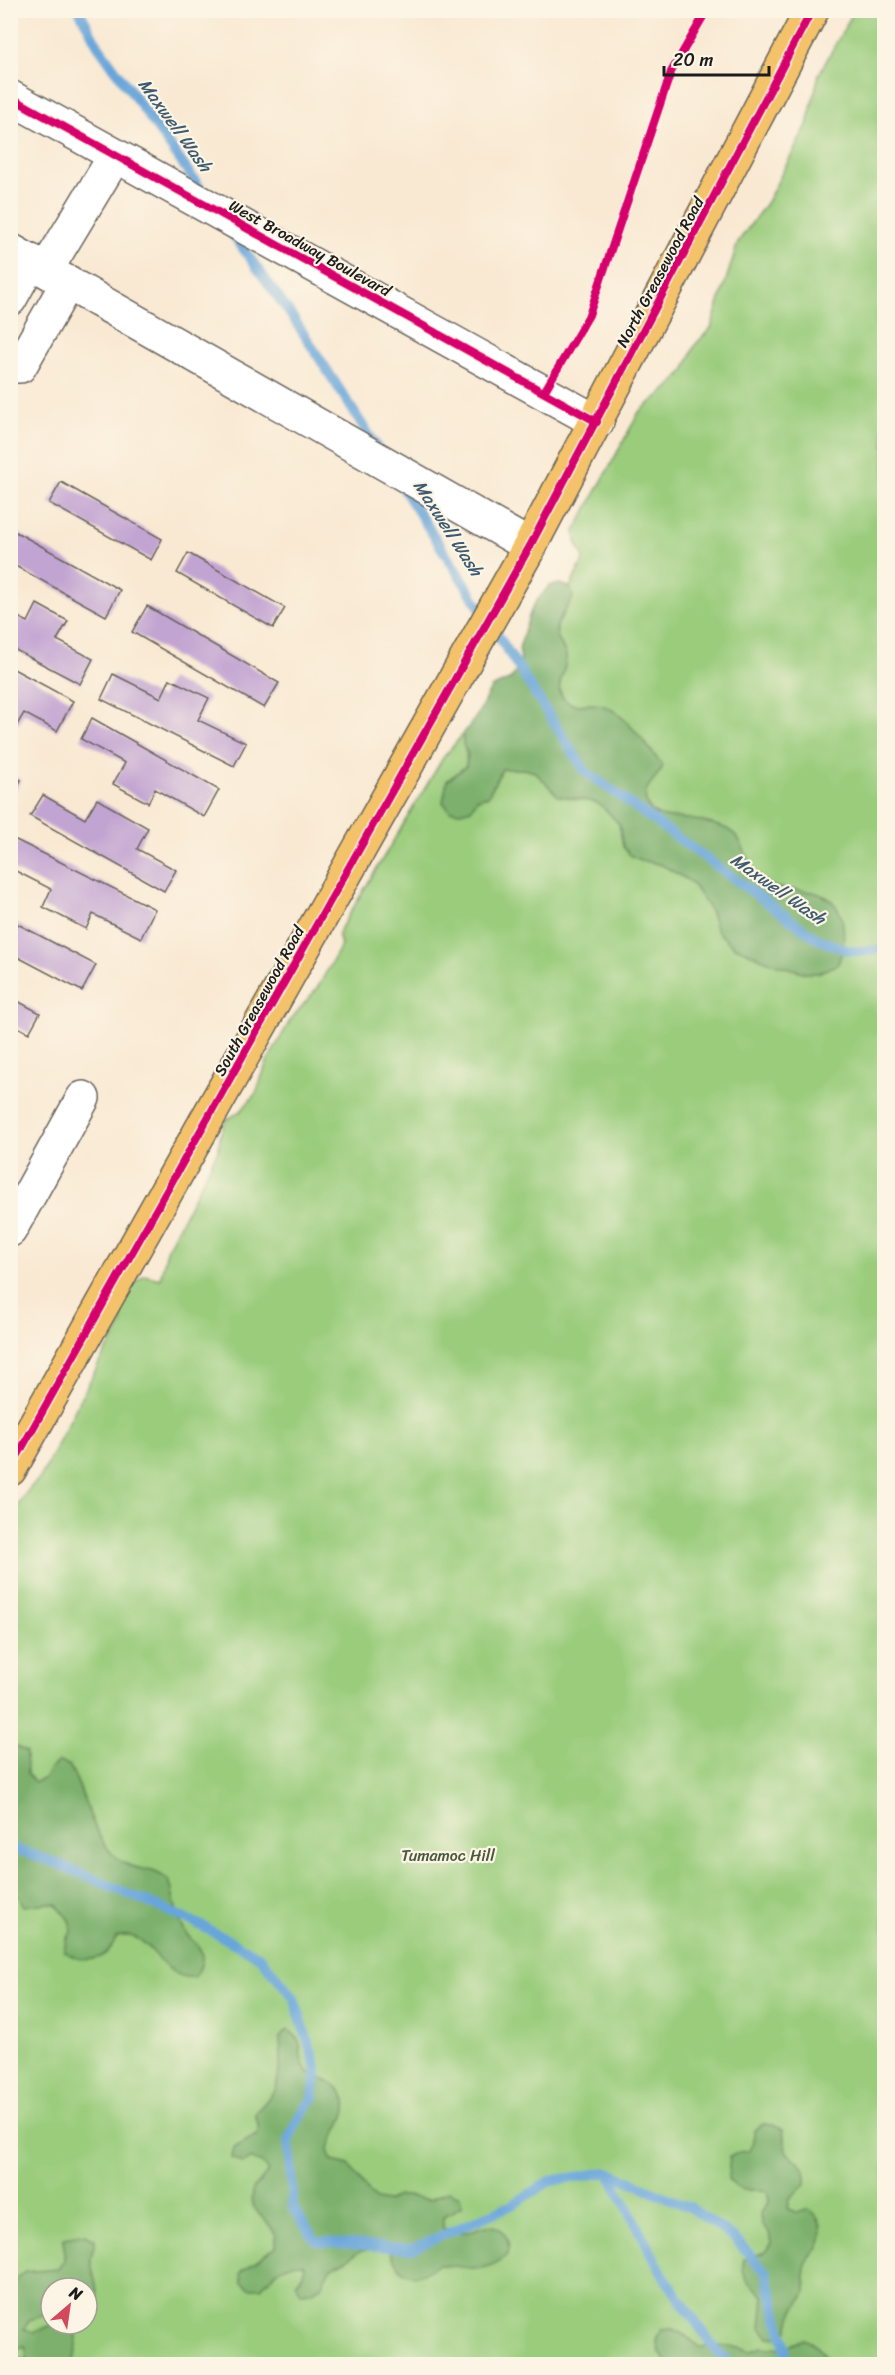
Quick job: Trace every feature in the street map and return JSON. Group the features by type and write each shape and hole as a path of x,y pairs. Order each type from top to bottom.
{"main road":[{"name":"North Greasewood Road","path":"530,546 812,10"},
{"name":"South Greasewood Road","path":"10,1469 530,546"}],"street":[{"name":"West Broadway Boulevard","path":"10,97 597,422"},
{"path":"10,299 39,265 115,156"},
{"path":"10,366 20,366 39,265"},
{"path":"39,265 530,546"},
{"path":"10,1230 83,1098"}],"green space":[{"name":"Tumamoc Hill","path":"854,11 884,11 884,2364 11,2364 10,1524 22,1499 40,1478 99,1363 122,1324 121,1305 132,1286 144,1275 160,1279 168,1247 219,1148 220,1135 226,1120 241,1111 256,1093 267,1062 291,1019 316,990 341,946 338,933 443,758 463,734 466,766 447,781 477,799 488,796 502,769 531,770 563,699 559,688 566,656 556,638 557,626 572,598 570,587 584,558 576,542 575,531 639,412 684,371 695,345 711,328 738,242 767,202 807,125 819,74"},
{"path":"560,584 570,587 573,598 558,622 556,631 566,656 560,685 561,695 570,703 600,704 613,710 644,741 663,766 646,791 646,801 653,812 664,817 694,820 725,828 739,840 751,865 763,880 778,888 820,894 833,903 842,918 844,937 838,964 818,973 806,973 775,964 733,946 717,931 710,910 691,882 662,865 630,855 623,847 619,824 604,808 595,802 558,796 535,772 524,769 502,769 488,796 477,799 471,809 461,812 450,811 443,802 447,781 466,766 468,754 463,745 463,734 476,717 491,688 511,679 517,670 521,659 519,648 535,603 549,586"},
{"path":"10,1743 26,1752 27,1774 35,1782 45,1778 50,1769 59,1762 69,1765 96,1830 112,1853 128,1865 156,1872 169,1880 182,1927 201,1952 201,1965 194,1977 182,1976 172,1971 147,1946 138,1939 128,1936 116,1938 107,1952 94,1959 79,1959 71,1956 64,1951 66,1940 72,1931 69,1920 56,1904 24,1906 19,1897 11,1891"},
{"path":"288,2030 298,2039 301,2058 308,2072 330,2082 340,2090 345,2098 345,2115 328,2151 332,2161 349,2165 368,2192 377,2200 387,2202 397,2196 408,2196 429,2200 449,2191 460,2196 462,2206 443,2217 443,2228 454,2232 464,2232 485,2226 497,2228 507,2239 508,2255 482,2268 437,2265 429,2271 414,2275 408,2274 398,2266 390,2250 379,2247 358,2252 342,2263 331,2267 321,2286 311,2292 301,2293 296,2283 303,2274 305,2265 298,2263 280,2269 261,2288 250,2288 242,2283 241,2272 276,2246 276,2236 255,2209 251,2197 254,2188 268,2171 262,2163 252,2159 242,2163 232,2158 234,2148 258,2134 255,2114 276,2089 281,2058 280,2037"},
{"path":"763,2124 773,2125 783,2130 786,2151 805,2173 806,2184 790,2198 788,2209 798,2213 809,2209 819,2220 822,2230 819,2245 807,2261 805,2268 805,2295 792,2315 787,2331 780,2338 769,2337 761,2328 764,2296 747,2280 743,2271 744,2259 765,2252 771,2243 769,2232 762,2224 761,2213 769,2201 767,2191 742,2190 728,2179 730,2157 739,2152 750,2151 754,2141 754,2130"},
{"path":"85,2234 95,2239 91,2257 94,2276 39,2276 39,2317 30,2320 24,2329 34,2333 39,2331 39,2336 76,2336 75,2357 72,2364 15,2364 20,2359 28,2360 25,2346 11,2350 13,2288 17,2278 25,2272 58,2269 64,2260 64,2238"},
{"path":"672,2329 682,2333 699,2347 731,2346 751,2351 762,2347 783,2349 805,2339 820,2348 826,2364 667,2364 659,2351 656,2340 661,2330"}],"building":[{"path":"61,482 162,539 151,560 49,503"},
{"path":"16,532 120,590 106,616 10,563 10,541"},
{"path":"188,553 285,608 273,628 177,573"},
{"path":"37,604 68,621 57,640 93,659 80,684 10,647 10,613 28,622"},
{"path":"147,606 279,683 264,708 132,632"},
{"path":"10,667 73,701 57,731 24,713 17,725 10,721"},
{"path":"113,674 161,698 170,679 209,698 198,720 246,743 234,766 101,699"},
{"path":"92,718 219,790 204,817 155,789 148,803 113,784 125,763 81,739"},
{"path":"10,774 21,780 10,799"},
{"path":"43,795 85,819 97,799 148,828 137,849 176,870 164,891 30,816"},
{"path":"14,839 155,909 141,938 93,914 86,929 43,907 51,889 10,868 10,846"},
{"path":"10,920 96,965 82,991 10,953"},
{"path":"10,997 40,1013 29,1033 10,1023"}],"waterway":[{"name":"Maxwell Wash","path":"79,10 97,44 202,191"},
{"name":"Maxwell Wash","path":"232,233 296,322 376,446"},
{"name":"Maxwell Wash","path":"401,485 585,771 816,938 849,951 884,948"},
{"path":"10,1847 56,1863 196,1923 260,1957 294,1998 317,2069 313,2098 299,2117 289,2139 293,2208 316,2241 411,2249 512,2205 550,2181 608,2172 691,2208 734,2238 766,2272 786,2348 784,2364"},
{"path":"608,2172 666,2280 719,2354 731,2364"}],"cycle path":[{"path":"544,392 589,315 671,72 707,10"},
{"path":"10,1469 530,546 812,10"},
{"path":"10,97 597,422"}]}
